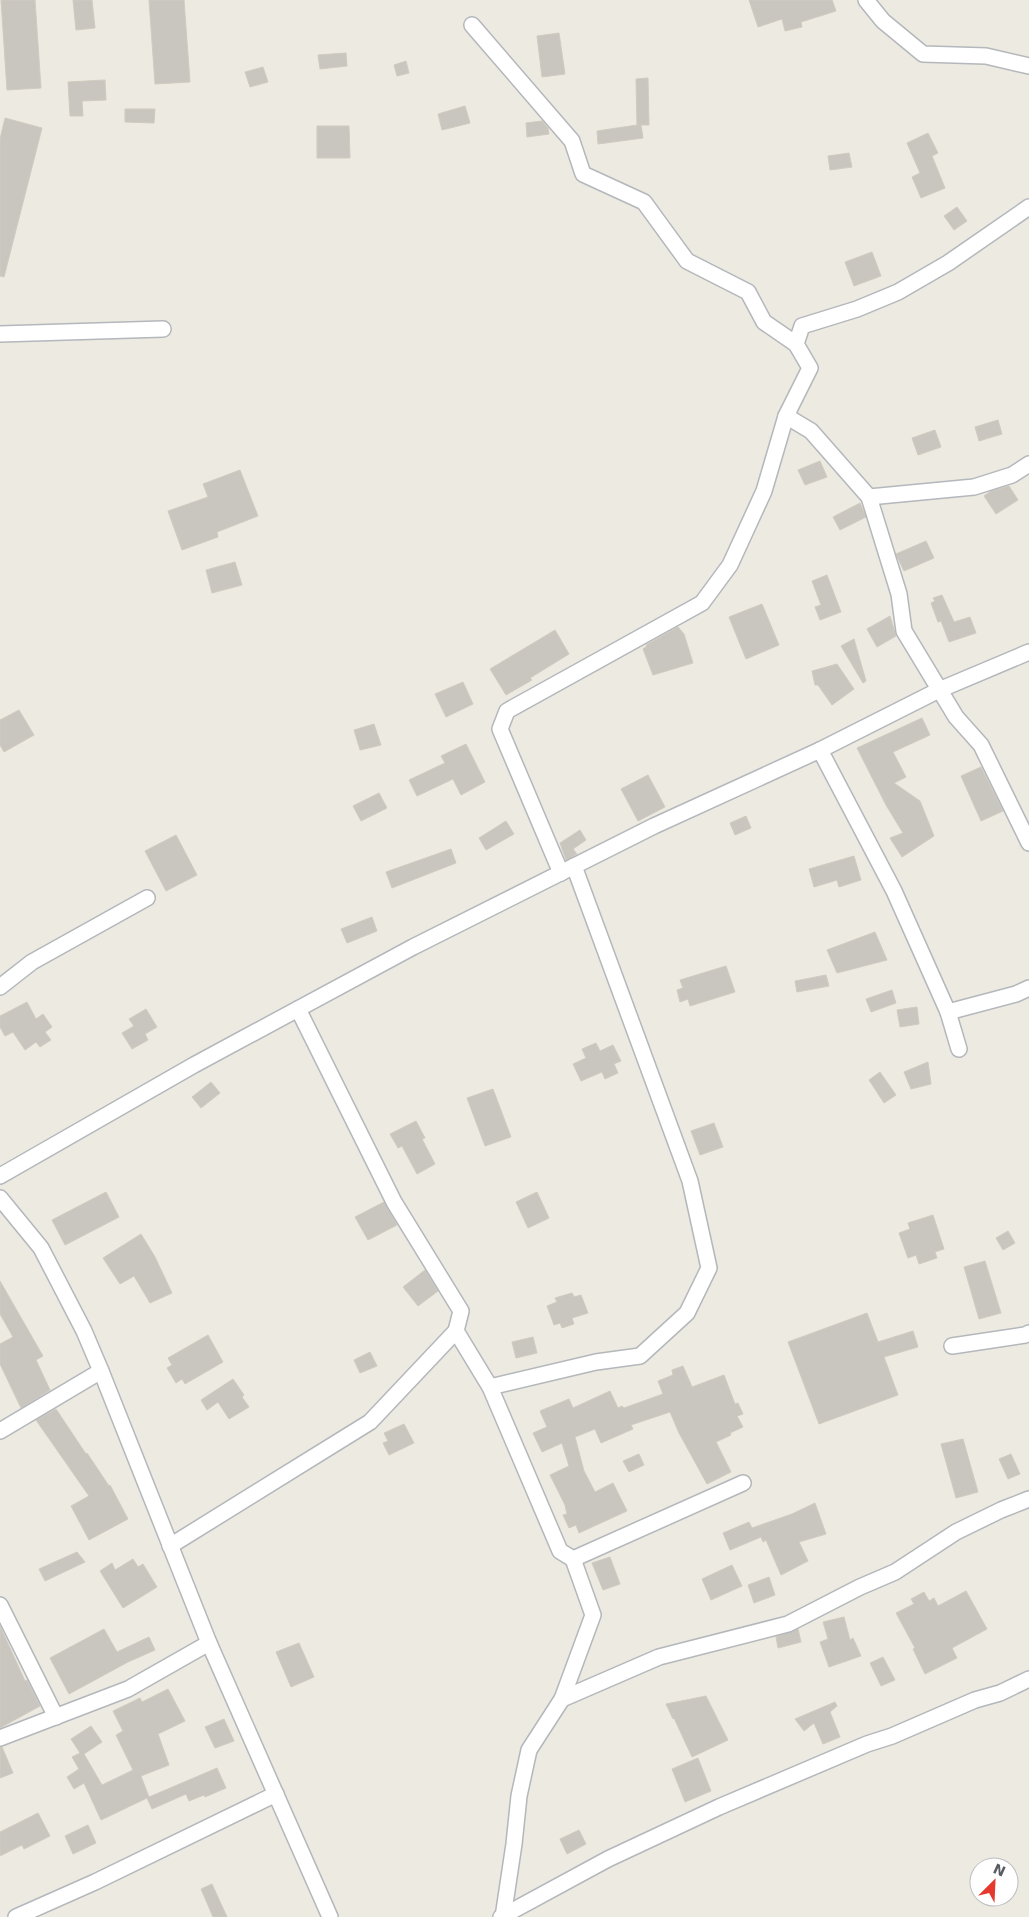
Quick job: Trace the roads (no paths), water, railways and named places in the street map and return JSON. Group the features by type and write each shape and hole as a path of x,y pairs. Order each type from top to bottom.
{"street":[{"path":"866,0 883,21 923,54 986,56 1029,66"},
{"path":"472,25 572,141 583,174 644,202 688,261 748,292 764,322 796,344 810,368 786,416 764,491 730,565 702,603 507,710 500,729 567,869 690,1180 709,1268 687,1312 640,1356 596,1362 490,1387"},
{"path":"796,344 802,326 857,309 898,292 948,263 1029,206"},
{"path":"0,334 163,329"},
{"path":"786,416 811,431 869,497 899,594 904,630 956,717 981,745 1029,843"},
{"path":"869,497 974,487 1012,475 1029,464"},
{"path":"0,1176 194,1065 413,947 654,826 820,750 940,690 1029,652"},
{"path":"820,750 894,891 948,1012 959,1049"},
{"path":"0,987 32,962 147,898"},
{"path":"948,1012 1016,994 1029,988"},
{"path":"170,1546 370,1422 456,1331 461,1311 394,1202 298,1009"},
{"path":"0,1198 41,1248 84,1331 209,1643 330,1917"},
{"path":"456,1331 490,1387 560,1551 573,1559 593,1615 562,1699 529,1750 519,1796 514,1844 502,1917"},
{"path":"952,1346 1029,1333"},
{"path":"0,1432 101,1371"},
{"path":"573,1559 743,1482"},
{"path":"562,1699 659,1657 788,1624 860,1587 895,1572 956,1532 1001,1510 1029,1499"},
{"path":"0,1605 56,1717"},
{"path":"0,1738 128,1689 209,1643"},
{"path":"502,1917 608,1859 719,1807 975,1700 1000,1693 1029,1679"},
{"path":"16,1917 95,1882 276,1794"}]}
